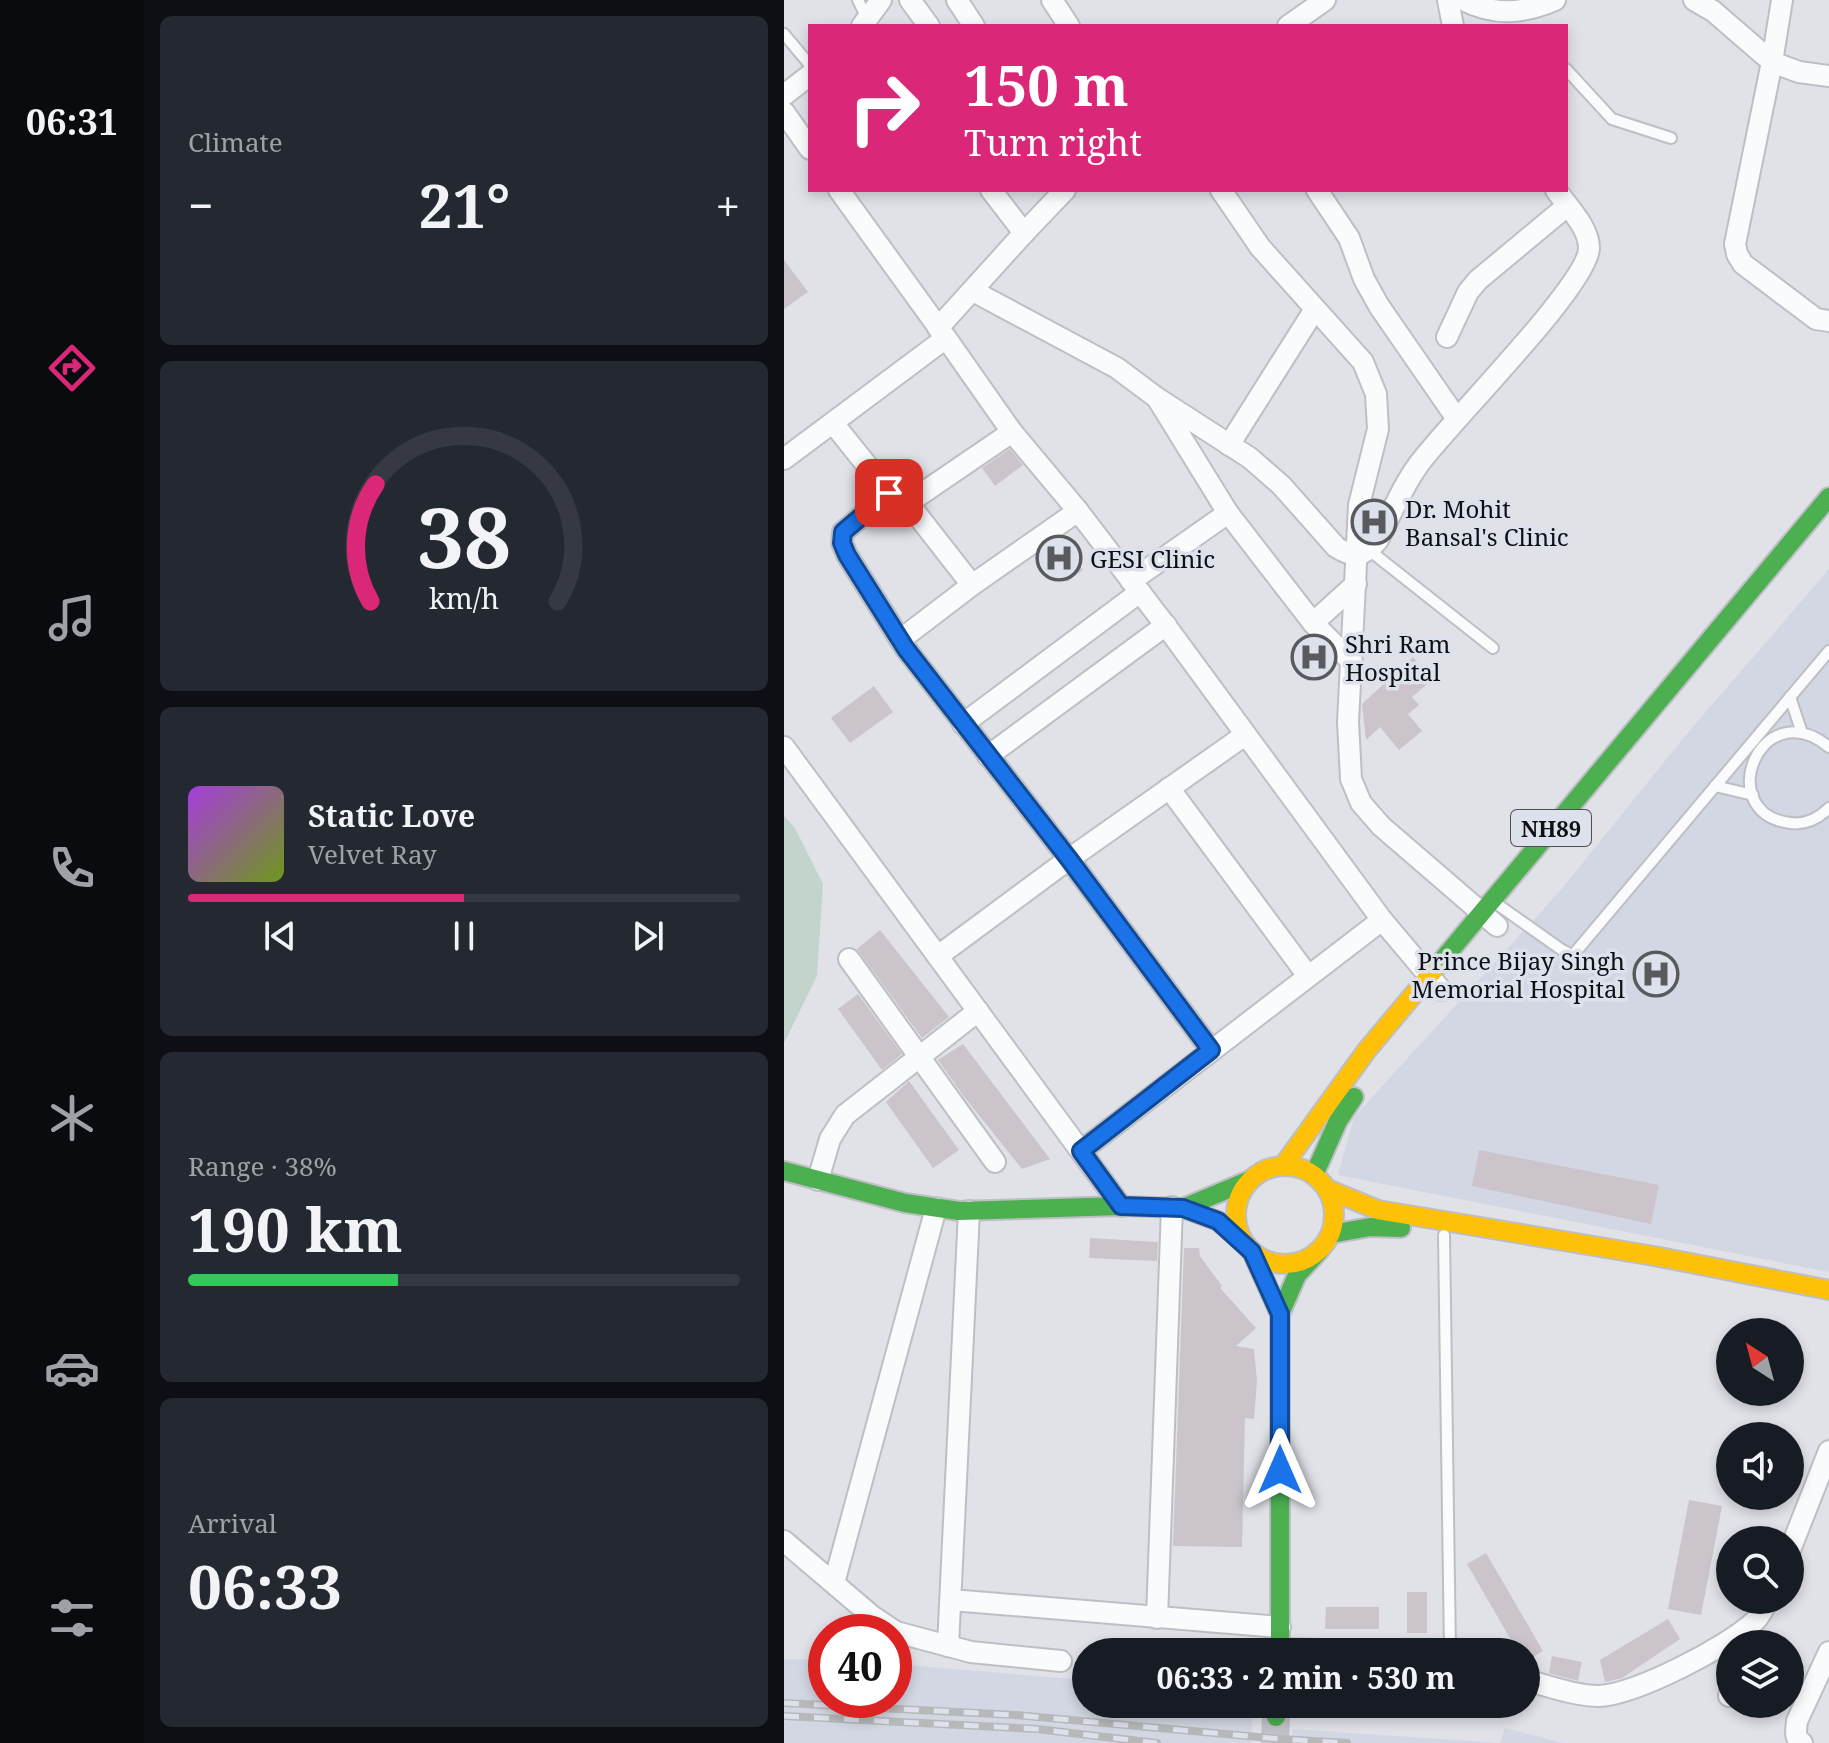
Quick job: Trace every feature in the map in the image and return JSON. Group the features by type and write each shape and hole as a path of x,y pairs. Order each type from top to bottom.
{"main road":[{"name":"NH89","path":"1283,1166 1343,1080 1440,982 1670,700 1813,535 1829,497"},
{"name":"NH89","path":"1638,754 1670,700"},
{"name":"NH89","path":"1423,1012 1440,982"},
{"path":"1280,1638 1280,1314 1297,1275 1331,1234 1333,1203 1321,1182 1338,1121 1367,1080"},
{"path":"1177,1208 1250,1180 1271,1168 1299,1167 1359,1204 1378,1210 1640,1254 1829,1290"},
{"path":"784,1171 905,1203 936,1208 969,1211 1121,1206 1177,1208 1218,1221 1268,1261 1286,1264 1304,1260 1320,1250"},
{"path":"1250,1180 1240,1194 1236,1210 1237,1227 1280,1314"},
{"path":"1331,1234 1386,1226 1829,1305"}],"street":[{"path":"868,24 881,0"},
{"path":"910,0 928,24"},
{"path":"957,0 973,24"},
{"path":"1052,0 1068,24"},
{"path":"1291,24 1325,0"},
{"path":"1448,0 1453,24"},
{"path":"1463,0 1478,8 1523,18 1555,0"},
{"path":"1694,0 1713,11 1772,62 1799,72 1829,76"},
{"path":"1782,0 1735,244 1743,264 1816,319 1829,321"},
{"path":"784,95 808,77"},
{"path":"784,112 808,146"},
{"path":"840,192 1012,432 1166,625 1382,920 1440,982"},
{"path":"993,192 1024,233"},
{"path":"784,459 833,423 942,333 973,291 1063,192"},
{"path":"1222,192 1260,247 1363,362 1376,394 1378,429 1359,505 1363,553 1356,584 1348,722 1351,779 1361,803 1381,826 1497,915"},
{"path":"1318,192 1349,238 1364,279 1379,306 1457,419"},
{"path":"1363,553 1378,540 1418,465 1536,330 1585,264 1589,249 1587,239 1562,198 1468,292 1447,337"},
{"path":"973,291 1117,368 1157,398 1250,458 1281,485 1336,547 1363,553"},
{"path":"1229,445 1315,309"},
{"path":"1157,398 1228,513 1313,623 1352,662"},
{"path":"833,423 889,493 908,503 972,585"},
{"path":"908,503 1012,432"},
{"path":"889,493 843,532 842,543 900,640 1211,1050"},
{"path":"900,640 1078,511"},
{"path":"963,724 1228,513"},
{"path":"1313,623 1356,584"},
{"path":"988,756 1166,625"},
{"path":"938,956 1245,735"},
{"path":"784,747 1121,1206"},
{"path":"1169,788 1308,976"},
{"path":"1081,1151 1382,920"},
{"path":"849,959 995,1162"},
{"path":"818,1180 830,1139 845,1115 978,1011"},
{"path":"834,1583 936,1208"},
{"path":"1157,1618 1177,1208"},
{"path":"948,1646 969,1211"},
{"path":"1799,1526 1829,1451"},
{"path":"784,1541 872,1616 896,1632 971,1652 1061,1661"},
{"path":"951,1600 1280,1627"},
{"path":"1747,1630 1760,1614"},
{"path":"1540,1683 1598,1696 1627,1691 1716,1650"},
{"path":"1802,1743 1795,1732 1797,1721 1829,1652"}],"lane":[{"path":"858,0 868,24"},
{"path":"784,34 808,63"},
{"path":"1568,71 1612,119 1671,138"},
{"path":"1363,553 1493,648"},
{"path":"1573,955 1829,651"},
{"path":"1790,697 1802,733"},
{"path":"1829,747 1818,738 1802,733 1774,737 1753,760 1749,775 1753,795 1767,815 1780,822 1809,822 1829,808"},
{"path":"1715,786 1753,795"},
{"path":"1497,915 1599,970"},
{"path":"1444,1235 1450,1638"}],"shaded area":[{"name":"Prince Bijay Singh Memorial Hospital","path":"1829,569 1829,1272 1338,1175 1354,1117 1559,892 1686,735"},
{"path":"784,816 795,828 823,884 817,976 784,1043"},
{"path":"784,1659 808,1660 808,1718 912,1718 912,1666 1072,1679 1072,1718 1252,1718 1251,1743 784,1743"},
{"path":"1505,1728 1563,1743 1500,1743"},
{"path":"1293,1729 1500,1743 1291,1743"}],"building":[{"path":"784,260 808,292 784,309"},
{"path":"1010,449 1023,465 995,486 982,468"},
{"path":"1374,498 1383,500 1371,524 1372,507"},
{"path":"1057,542 1071,562 1075,560 1083,570 1067,582 1044,551"},
{"path":"1316,644 1333,661 1308,681 1293,662"},
{"path":"1413,657 1432,680 1412,697 1419,705 1408,714 1422,731 1399,750 1380,727 1366,740 1362,704"},
{"path":"874,686 893,712 850,743 831,718"},
{"path":"880,930 949,1017 922,1038 857,949"},
{"path":"858,994 902,1054 882,1070 838,1009"},
{"path":"963,1044 1050,1159 1022,1169 962,1094 938,1060"},
{"path":"909,1081 959,1150 933,1168 886,1102"},
{"path":"1479,1150 1659,1185 1651,1224 1472,1186"},
{"path":"1090,1238 1158,1242 1157,1261 1089,1258"},
{"path":"1184,1248 1199,1248 1200,1256 1222,1286 1220,1288 1256,1328 1236,1346 1254,1349 1257,1380 1254,1419 1245,1418 1242,1547 1173,1546"},
{"path":"1689,1500 1716,1505 1716,1510 1721,1510 1701,1615 1668,1609"},
{"path":"1486,1553 1535,1638 1510,1638 1467,1564"},
{"path":"1407,1592 1427,1592 1427,1633 1407,1633"},
{"path":"1326,1607 1379,1607 1379,1629 1325,1629"},
{"path":"1668,1619 1680,1639 1622,1678 1605,1682 1600,1660"},
{"path":"1552,1656 1582,1662 1578,1681 1549,1673"}],"tunnel":[{"path":"1275,1743 1276,1718"}],"railway":[{"path":"784,1703 1015,1715 1347,1743"},
{"path":"784,1716 1037,1729 1157,1743"}],"traffic: fast":[{"path":"1434,970 1829,497"},
{"path":"1314,1175 1338,1121 1354,1097"},
{"path":"784,1171 905,1203 959,1211 1121,1206 1183,1208 1218,1221 1244,1242"},
{"path":"1183,1208 1250,1180"},
{"path":"1331,1234 1370,1227 1401,1228"},
{"path":"1280,1314 1297,1275 1320,1250"},
{"path":"1252,1252 1280,1314 1280,1638"}],"traffic: slow":[{"path":"1283,1166 1367,1050 1434,970"},
{"path":"1285,1166 1304,1170 1320,1180 1330,1196 1334,1215 1330,1234 1320,1250 1304,1260 1285,1264 1266,1260 1250,1250 1240,1234 1236,1215 1240,1196 1250,1180 1266,1170 1285,1166"},
{"path":"1327,1189 1378,1210 1654,1256 1829,1290"}],"place":[{"name":"Dr. Mohit Bansal's Clinic","path":"1374,522"},
{"name":"GESI Clinic","path":"1059,558"},
{"name":"Shri Ram Hospital","path":"1314,657"},
{"name":"Prince Bijay Singh Memorial Hospital","path":"1656,974"}],"route":[{"path":"889,493 843,532 842,543 847,555 906,649 1069,859 1211,1050 1081,1151 1121,1206 1183,1208 1218,1221 1252,1252 1280,1314 1280,1470"}]}
